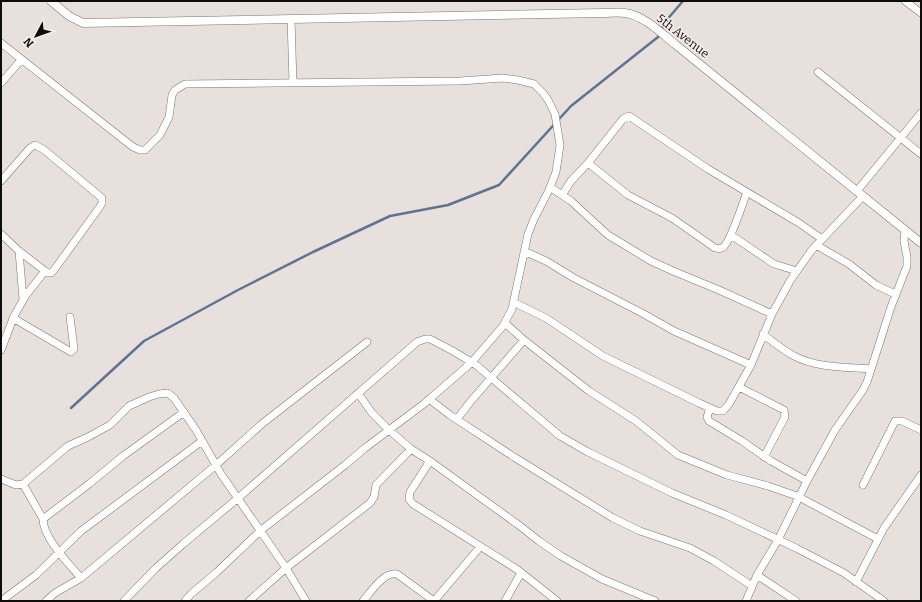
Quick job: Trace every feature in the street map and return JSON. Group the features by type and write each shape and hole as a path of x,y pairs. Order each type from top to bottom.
{"street":[{"name":"5th Avenue","path":"51,1 69,16 83,23 609,13 630,14 643,20 676,45 921,244"},
{"path":"905,1 921,13"},
{"path":"291,19 293,83"},
{"path":"1,43 133,147 140,150 145,150 160,135 170,117 172,95 175,90 185,84 460,82 510,78 534,84 548,100 555,114 560,145 556,172 531,226 513,302 505,323 472,363 429,400 364,448 260,531 185,601"},
{"path":"1,83 21,60"},
{"path":"818,72 921,154"},
{"path":"513,302 546,318 603,356 657,384 717,411 723,411 729,404 751,365 772,314 797,271 816,245 860,193 900,138 921,113"},
{"path":"562,196 571,181 588,163 623,119 629,116 708,169 799,223 822,239"},
{"path":"1,181 30,148 35,145 43,149 102,198 102,203 99,208 51,273 44,271 1,234"},
{"path":"588,163 628,195 672,218 715,248 724,246 731,235 747,192"},
{"path":"550,187 582,211 608,235 652,261 772,314"},
{"path":"746,601 757,575 778,540 798,497 835,430 863,390 895,294 908,262 904,246 905,230"},
{"path":"731,235 774,264 797,271"},
{"path":"816,245 849,264 876,285 895,294"},
{"path":"19,251 23,301"},
{"path":"524,251 546,261 574,278 674,331 751,365"},
{"path":"1,350 13,318 26,295 44,271"},
{"path":"13,318 71,352 74,349 70,316"},
{"path":"505,323 524,340 589,391 636,421 678,454 727,475 768,486 798,497 878,539"},
{"path":"763,334 789,353 807,361 826,365 871,369"},
{"path":"124,601 178,548 237,499 421,339 430,339 472,363 560,436 588,452 672,493 726,515 830,566 884,601"},
{"path":"457,419 524,340"},
{"path":"46,601 55,593 81,578 216,465 263,423 367,342"},
{"path":"739,387 784,410 785,417 764,457"},
{"path":"1,478 16,485 23,484 68,446 105,429 125,409 138,401 159,394 168,393 174,398 184,412 237,499 286,568 304,600"},
{"path":"358,393 372,413 411,449 520,526 538,541 602,579 655,601"},
{"path":"429,400 514,457 613,518 640,531 690,548 714,561 752,586"},
{"path":"710,408 707,417 709,421 742,441 764,457 807,481"},
{"path":"43,520 123,456 184,412"},
{"path":"863,485 895,421 902,421 921,430"},
{"path":"1,601 36,575 90,524 202,441"},
{"path":"250,601 286,568 370,503 374,497 376,485 411,449"},
{"path":"430,461 410,492 409,495 411,502 420,510 521,572 557,601"},
{"path":"856,582 891,516 921,475"},
{"path":"23,484 43,520 43,526 59,553 81,578"},
{"path":"363,601 383,579 393,574 397,574 434,601 480,547"},
{"path":"505,601 521,572"},
{"path":"757,575 796,601"}],"waterway":[{"path":"71,408 144,341 238,290 313,252 390,216 448,205 499,185 571,106 658,37 665,22 683,1"}]}
